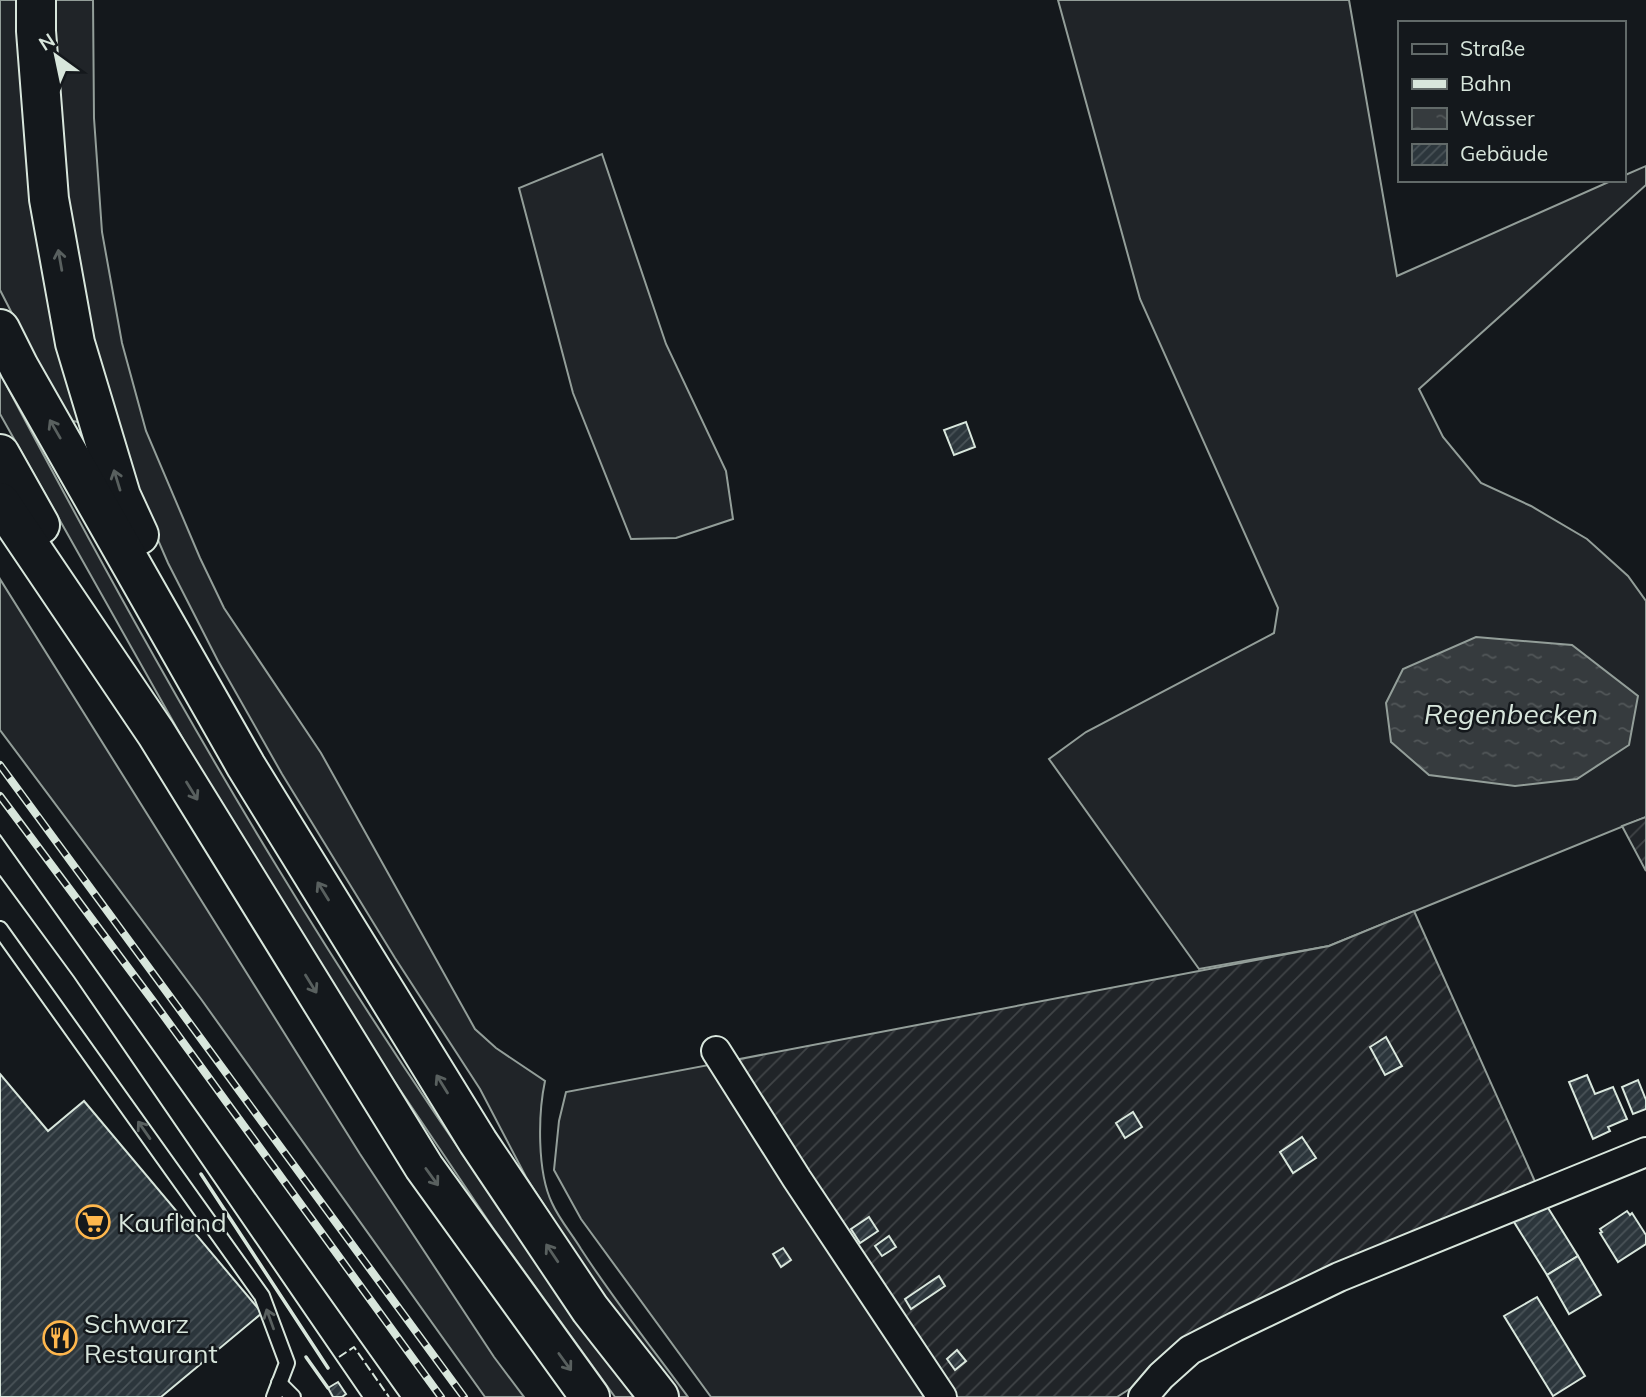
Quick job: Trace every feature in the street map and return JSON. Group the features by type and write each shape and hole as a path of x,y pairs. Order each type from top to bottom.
{"highway":[{"path":"36,0 49,199 75,343 121,496 246,766"},
{"path":"0,329 246,766 478,1142 590,1309 659,1397"},
{"path":"0,454 156,733"},
{"path":"0,502 156,733 424,1167 590,1397"}],"street":[{"path":"716,1051 797,1179 942,1397"},
{"path":"1143,1397 1161,1376 1190,1350 1235,1327 1339,1277 1646,1152"}],"lane":[{"path":"0,929 262,1296 287,1363 277,1390 293,1397"}],"shaded area":[{"path":"0,0 25,0 79,422 72,421 60,407 0,290"},
{"path":"52,0 93,0 94,118 102,232 122,343 146,431 200,558 224,608 321,753 475,1029 496,1048 545,1081 540,1143 544,1176 552,1203 607,1287 688,1397 678,1397 598,1289 526,1177 480,1089 395,958 282,774 218,661 168,563 135,487 101,385 64,209"},
{"path":"1058,0 1349,0 1397,276 1608,182 1625,182 1625,175 1646,166 1646,185 1419,389 1443,437 1481,483 1531,506 1587,539 1628,576 1646,601 1646,817 1329,946 1199,969 1049,759 1086,732 1274,633 1278,608 1140,299"},
{"path":"602,154 666,344 726,471 733,519 676,538 631,539 573,393 519,188"},
{"path":"0,373 171,686 321,938 451,1137 635,1397 615,1397 493,1228 386,1069 197,764 0,414"},
{"path":"0,579 360,1154 494,1357 524,1397 485,1397 201,999 0,730"},
{"path":"1646,817 1646,871 1622,826"},
{"path":"1414,911 1537,1186 1142,1381 1117,1397 926,1397 719,1063 1329,946"},
{"path":"719,1063 926,1397 711,1397 581,1219 554,1170 559,1121 566,1092"}],"water":[{"name":"Regenbecken","path":"1476,637 1572,645 1638,696 1629,745 1577,779 1515,786 1429,775 1391,742 1386,703 1403,669"}],"building":[{"path":"966,422 975,447 954,455 944,430"},
{"path":"1386,1037 1402,1066 1385,1075 1370,1047"},
{"name":"Kaufland","path":"0,1074 48,1131 84,1101 262,1313 161,1397 0,1397"},
{"path":"1587,1075 1595,1094 1613,1087 1627,1119 1608,1127 1610,1131 1593,1139 1569,1082"},
{"path":"1638,1080 1646,1100 1646,1109 1633,1114 1622,1087"},
{"path":"1133,1112 1142,1127 1125,1138 1116,1123"},
{"path":"1302,1137 1316,1158 1293,1173 1280,1152"},
{"path":"1545,1203 1578,1256 1547,1275 1514,1222"},
{"path":"1627,1211 1630,1215 1632,1213 1646,1235 1646,1244 1618,1262 1600,1229"},
{"path":"869,1217 878,1231 860,1243 851,1229"},
{"path":"889,1236 896,1247 882,1256 875,1246"},
{"path":"783,1248 791,1260 781,1267 773,1254"},
{"path":"1578,1256 1601,1295 1569,1314 1547,1275"},
{"path":"939,1276 945,1286 911,1309 905,1299"},
{"path":"1537,1297 1585,1376 1553,1396 1504,1316"},
{"path":"957,1350 966,1361 955,1370 947,1359"},
{"path":"338,1382 346,1394 333,1397 328,1388"}],"tram line":[{"path":"0,835 400,1397"},
{"path":"0,876 74,977 362,1397"}],"railway":[{"path":"0,765 464,1397"},
{"path":"0,796 441,1397"}],"fence":[{"path":"339,1357 354,1347 389,1397"}],"wall":[{"path":"201,1174 328,1368"},
{"path":"306,1357 328,1388"}],"place":[{"name":"Kaufland","path":"93,1222"},
{"name":"Schwarz Restaurant","path":"60,1338"}]}
